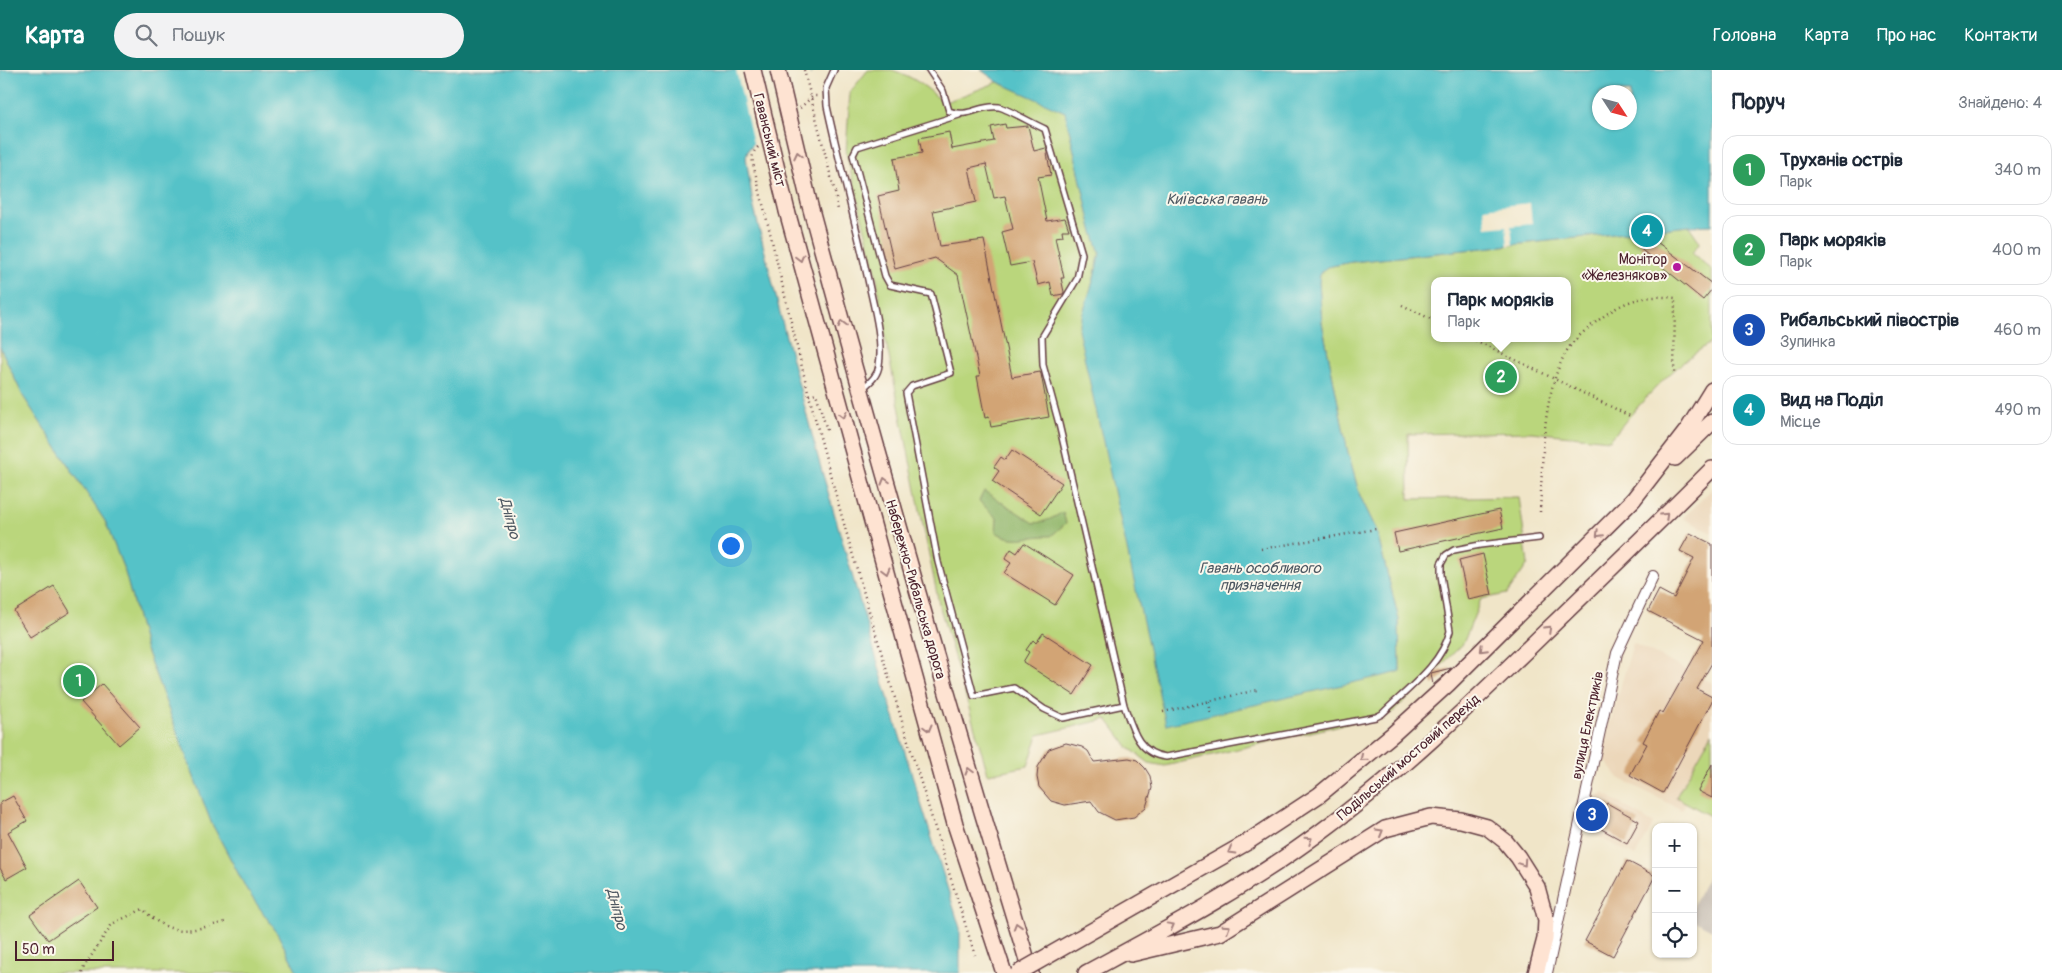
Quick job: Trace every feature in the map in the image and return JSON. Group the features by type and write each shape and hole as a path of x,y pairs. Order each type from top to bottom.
{"main road":[{"name":"Гаванський міст","path":"753,70 787,211"},
{"name":"Гаванський міст","path":"778,70 809,202"},
{"name":"Набережно-Рибальська дорога","path":"809,202 860,391 983,819 1031,973"},
{"name":"Набережно-Рибальська дорога","path":"787,211 955,824 1004,973"},
{"name":"Подільський мостовий перехід","path":"1633,500 1688,429 1712,390"},
{"name":"Подільський мостовий перехід","path":"1018,973 1246,843 1319,795 1393,734 1448,684 1712,422"},
{"name":"Подільський мостовий перехід","path":"1086,973 1261,873 1318,834 1374,791 1448,727 1712,468"},
{"path":"1113,958 1220,933 1385,828 1431,817 1461,820 1487,827 1505,841 1523,864 1537,887 1546,920 1545,939 1536,973"}],"street":[{"name":"вулиця Електриків","path":"1547,973 1617,653 1654,576"}],"lane":[{"path":"834,70 826,88 826,106 866,270 880,353 879,366 875,377 860,391"},
{"path":"929,70 943,91 949,111 959,115"},
{"path":"1124,705 1063,718 1044,709 1014,688 974,696 938,562 906,392 912,386 951,373 931,294 890,285 885,276 853,155 857,147 985,108 999,108 1045,129 1082,254 1076,279 1042,337 1043,365 1059,424 1124,705 1134,734 1138,741 1150,752 1166,757 1376,717 1382,714 1429,668 1448,641 1450,631 1441,567 1446,555 1454,550 1480,545 1539,538"}],"path":[{"path":"804,70 838,210"},
{"path":"754,151 752,158 754,168 809,394 897,709 976,955"},
{"path":"1540,512 1544,433 1554,379 1566,352 1585,330 1611,310 1631,300 1657,296 1675,298 1674,376"},
{"path":"1402,305 1431,319"},
{"path":"1479,342 1632,417"},
{"path":"809,394 816,393 828,434"},
{"path":"1261,548 1376,529"},
{"path":"1164,712 1257,690"},
{"path":"1208,702 1211,715"},
{"path":"955,888 961,886"},
{"path":"82,973 112,924 143,909 155,922 175,930 194,930 225,922"}],"shaded area":[{"path":"1712,489 1712,533 1683,518"},
{"path":"1633,643 1712,683 1712,755 1682,810 1619,778 1601,755"},
{"path":"1603,793 1652,823 1652,827 1635,856 1584,829 1594,797"},
{"path":"1712,869 1712,930 1697,922 1697,897"}],"green space":[{"path":"868,70 892,70 906,76 920,83 943,103 998,82 1065,111 1092,229 1100,253 1094,278 1400,672 1399,620 1376,529 1360,496 1348,453 1322,323 1320,273 1327,267 1352,262 1689,226 1700,242 1692,253 1712,270 1712,342 1683,362 1657,386 1610,440 1532,432 1408,434 1409,499 1519,497 1528,564 1507,594 1481,599 1463,644 1392,713 1165,766 1149,763 1128,747 1107,719 1038,735 1028,766 988,774 939,604 880,312 877,278 846,152 850,92"},
{"path":"0,347 23,396 105,521 125,572 145,647 211,822 247,890 276,931 298,973 0,973"},
{"path":"984,491 1034,523 1042,522 1063,512 1066,523 1051,536 1009,538 1003,536 996,532 997,518 979,501"},
{"path":"1712,733 1712,817 1676,797"}],"water":[{"name":"Дніпро","path":"0,70 814,70 748,150 746,157 753,204 819,461 888,698 960,928 960,973 298,973 276,931 247,890 211,822 145,647 125,572 105,521 23,396 0,347"},
{"name":"Київська гавань","path":"981,70 1712,70 1712,225 1352,262 1327,267 1320,273 1322,323 1348,453 1360,496 1376,529 1399,620 1400,672 1166,725 1078,329 1100,253 1092,229 1065,112 998,82"}],"pier":[{"path":"736,70 809,70 811,78 754,147"},
{"path":"1530,203 1532,224 1511,226 1513,245 1508,246 1506,226 1486,228 1484,208"}],"building":[{"path":"1005,124 1006,128 1028,126 1034,151 1046,148 1051,175 1038,177 1047,221 1065,218 1069,230 1062,230 1063,236 1055,237 1064,278 1061,278 1064,292 1063,294 1053,296 1050,282 1038,285 1032,262 1010,266 1002,232 1013,229 1005,196 994,198 986,164 969,168 976,202 933,211 940,246 984,240 1012,377 1040,372 1041,374 1049,417 991,427 989,417 985,418 977,376 980,376 958,275 935,258 895,269 878,196 899,191 894,158 922,153 919,138 949,132 952,149 994,141 991,127"},
{"name":"Монітор «Железняков»","path":"1635,234 1653,239 1712,284 1712,289 1703,300 1643,251"},
{"path":"1012,450 1062,483 1041,514 992,481 999,471 994,467 1001,457 1005,460"},
{"path":"1499,510 1503,528 1398,551 1394,533"},
{"path":"1690,533 1712,544 1712,663 1697,689 1712,697 1712,701 1663,793 1630,775 1647,744 1643,742 1659,711 1663,713 1704,640 1648,611 1659,590 1674,598 1694,558 1680,551"},
{"path":"1024,543 1074,575 1055,605 1004,573 1011,563 1005,559 1011,549 1017,553"},
{"path":"1483,554 1492,595 1468,600 1459,560"},
{"path":"54,586 70,612 30,637 14,611"},
{"path":"1043,633 1093,665 1074,695 1023,662 1029,652 1026,650 1033,640 1036,643"},
{"path":"1451,668 1442,677 1433,685 1431,673"},
{"path":"102,684 140,727 119,745 81,702"},
{"path":"1066,743 1082,747 1088,751 1094,762 1129,758 1137,760 1150,776 1152,788 1146,807 1134,817 1115,820 1099,812 1091,801 1065,805 1051,801 1039,787 1038,767 1049,749"},
{"path":"1712,764 1712,798 1698,791"},
{"path":"13,796 27,821 8,832 27,867 6,879 0,868 0,803"},
{"path":"1607,803 1639,821 1627,843 1594,825"},
{"path":"1627,861 1652,874 1652,882 1613,956 1585,941"},
{"path":"79,881 97,907 48,940 30,915"}],"place":[{"name":"Вид на Поділ","path":"1647,231"},
{"name":"Монітор «Железняков»","path":"1677,267"},
{"name":"Парк моряків","path":"1501,377"},
{"name":"Труханів острів","path":"79,681"},
{"name":"Рибальський півострів","path":"1592,815"}],"water label":[{"name":"Гавань особливого призначення","path":"1260,576"}]}
